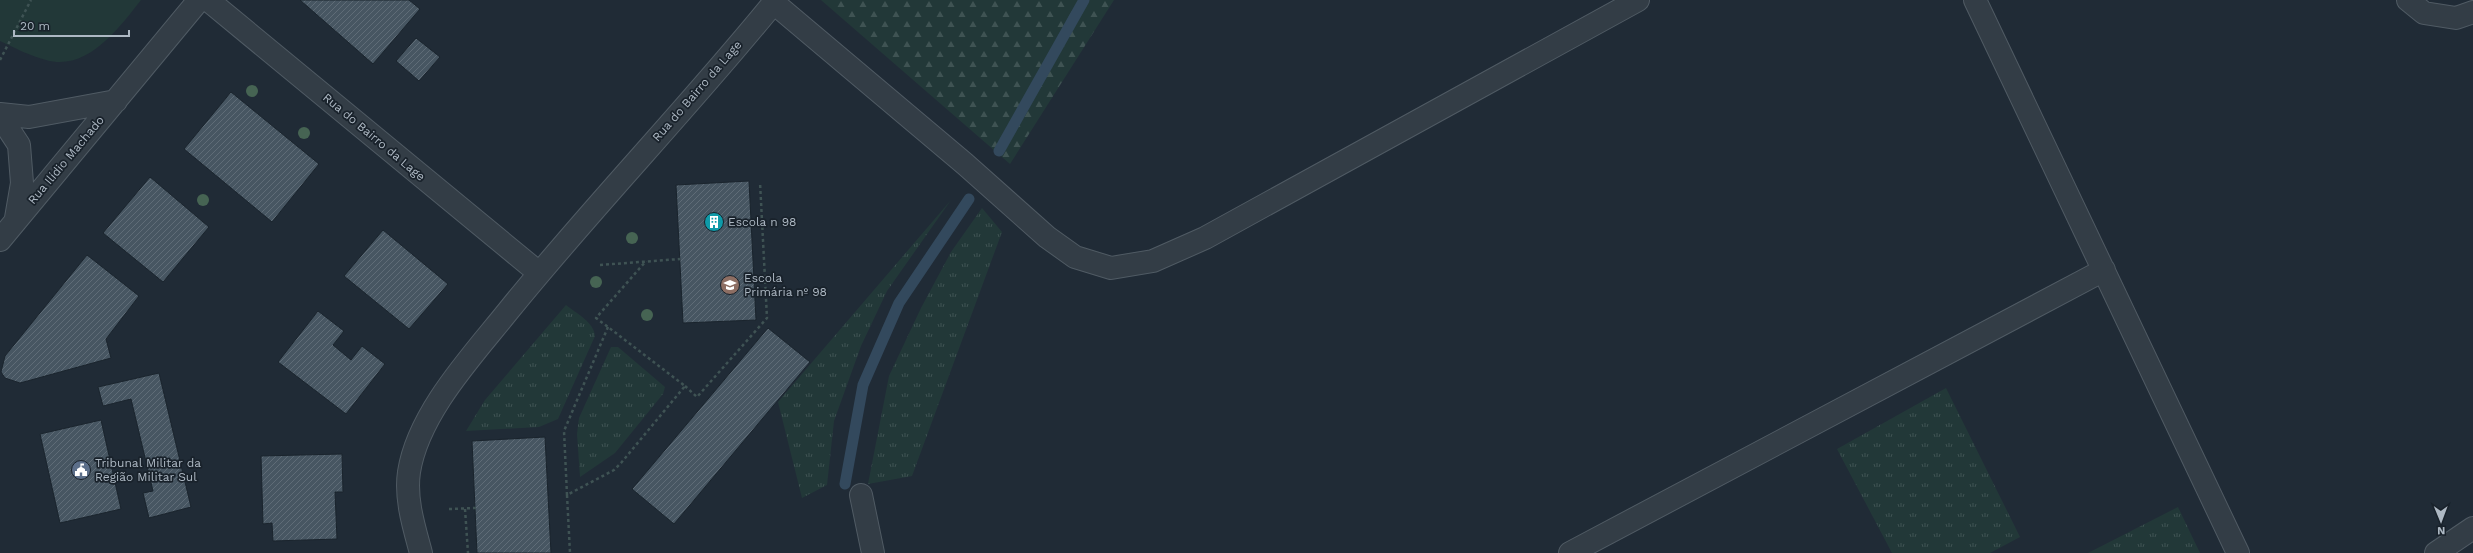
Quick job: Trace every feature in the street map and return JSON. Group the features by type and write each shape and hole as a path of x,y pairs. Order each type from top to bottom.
{"street":[{"name":"Rua Ilídio Machado","path":"0,240 8,223 116,101 199,0"},
{"name":"Rua do Bairro da Lage","path":"208,0 539,273"},
{"path":"775,1 1047,236 1075,257 1112,268 1153,261 1205,238 1254,213 1327,169 1638,0"},
{"path":"1975,0 2238,553"},
{"path":"2408,0 2424,13 2456,18 2473,12"},
{"name":"Rua do Bairro da Lage","path":"421,553 412,516 408,489 409,472 415,450 439,398 539,273 775,1"},
{"name":"Rua Ilídio Machado","path":"0,115 29,117 116,101"},
{"path":"0,115 19,145 22,183 8,223"},
{"path":"1570,553 2104,270"},
{"path":"861,495 873,553"},
{"path":"2436,553 2473,528"}],"path":[{"path":"0,60 31,0"},
{"path":"646,261 596,318 685,386 697,397 767,318 760,182"},
{"path":"600,265 680,259"},
{"path":"570,553 564,431 608,327"},
{"path":"567,495 614,470 685,386"},
{"path":"449,509 476,508"},
{"path":"465,509 468,553"}],"green space":[{"path":"0,0 141,0 123,23 101,45 88,54 75,60 61,62 46,60 34,56 0,41"},
{"path":"821,0 1114,0 1010,164"},
{"path":"951,200 887,291 861,346 834,421 827,485 802,498 778,402"},
{"path":"982,208 1002,232 912,476 868,484 889,376 921,308 951,252"},
{"path":"566,305 588,322 594,331 595,336 558,419 539,427 466,431 485,400"},
{"path":"611,347 618,347 665,387 663,394 615,453 580,477 577,434 579,418"},
{"path":"1946,388 2020,537 1990,553 1892,553 1837,449"},
{"path":"2178,507 2200,553 2088,553"}],"building":[{"path":"300,0 409,0 420,9 373,64"},
{"path":"416,38 440,57 419,81 396,61"},
{"path":"231,92 319,164 272,222 184,149"},
{"path":"150,177 209,227 163,282 103,233"},
{"name":"Escola n 98","path":"749,181 756,320 683,323 676,185"},
{"path":"383,230 448,284 409,329 344,276"},
{"path":"87,255 139,296 106,339 111,358 20,383 5,378 1,372 5,356"},
{"path":"318,311 344,331 333,345 351,360 362,346 385,364 346,414 278,362"},
{"path":"768,328 810,362 674,524 632,489"},
{"path":"159,373 191,507 149,518 143,493 153,491 131,399 103,406 98,387"},
{"path":"101,420 121,509 60,523 40,434"},
{"path":"545,437 551,553 477,553 472,441"},
{"path":"342,454 343,492 335,492 337,539 273,541 272,523 263,524 261,456"}],"waterway":[{"path":"999,151 1084,0"},
{"path":"845,484 863,385 899,303 969,199"}],"place":[{"name":"Escola n 98","path":"714,222"},
{"name":"Escola Primária nº 98","path":"730,285"},
{"name":"Tribunal Militar da Região Militar Sul","path":"81,470"}]}
